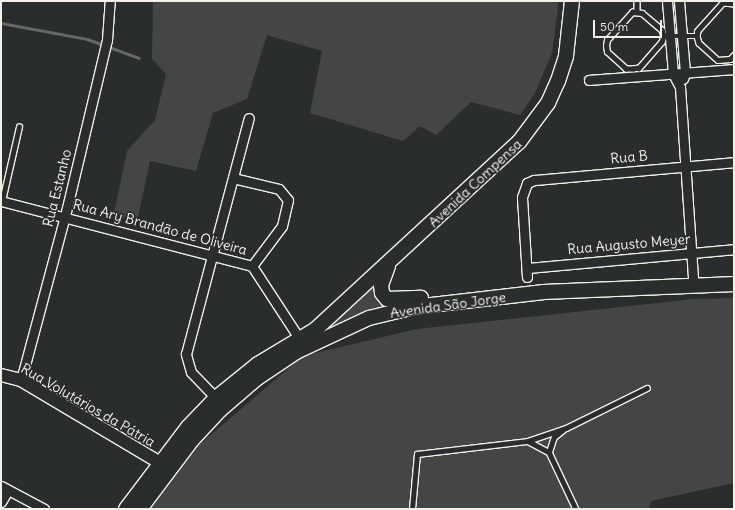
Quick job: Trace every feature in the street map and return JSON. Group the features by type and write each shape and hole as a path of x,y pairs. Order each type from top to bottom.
{"main road":[{"name":"Avenida Compensa","path":"299,338 316,329 392,261 502,160 535,124 548,103 566,56 572,1"},
{"path":"392,261 383,276 381,289 387,299 395,300 614,282 708,279 732,284"},
{"name":"Avenida São Jorge","path":"140,509 192,440 220,410 256,379 296,352 369,318 414,307 544,292 732,284"},
{"path":"126,509 188,427 216,398 258,364 299,338"}],"street":[{"name":"Rua Estanho","path":"21,380 65,216 107,40 110,1"},
{"path":"667,1 667,36 673,74 680,87"},
{"path":"679,1 685,73 680,87 693,280"},
{"path":"589,80 633,73 673,74 730,70"},
{"path":"216,398 191,372 186,354 249,118"},
{"name":"Rua B","path":"527,273 522,197 527,183 534,180 734,162"},
{"path":"233,178 279,189 288,200 282,226 252,266"},
{"name":"Rua Ary Brandão de Oliveira","path":"2,201 212,254 252,266 299,338"},
{"name":"Rua Augusto Meyer","path":"527,273 734,249"},
{"name":"Rua Volutários da Pátria","path":"1,374 21,380 160,463"},
{"path":"1,502 4,488 44,509"}],"lane":[{"path":"637,1 637,11"},
{"path":"734,4 723,3 698,31 697,36 699,43 718,60 725,60 734,55"},
{"path":"637,11 662,30 667,36"},
{"path":"637,11 632,12 607,40 607,52 621,65 633,73 667,36"},
{"path":"667,36 697,36"},
{"path":"725,60 730,70"},
{"path":"2,201 20,127"},
{"path":"412,509 417,454 528,441 566,428 647,388"},
{"path":"548,452 554,437 566,428"},
{"path":"528,441 548,452 576,509"}],"shaded area":[{"path":"153,1 558,1 558,8 552,53 535,93 520,115 471,102 436,135 420,126 403,141 310,113 322,51 267,35 247,99 213,113 196,171 150,161 137,222 114,213 127,151 155,120 166,74 152,59"},
{"path":"379,278 378,292 420,302 324,327"},
{"path":"734,298 734,483 651,501 649,509 151,509 200,444 303,356 417,329 694,299"}],"waterway":[{"path":"1,23 87,39 139,58"}]}
